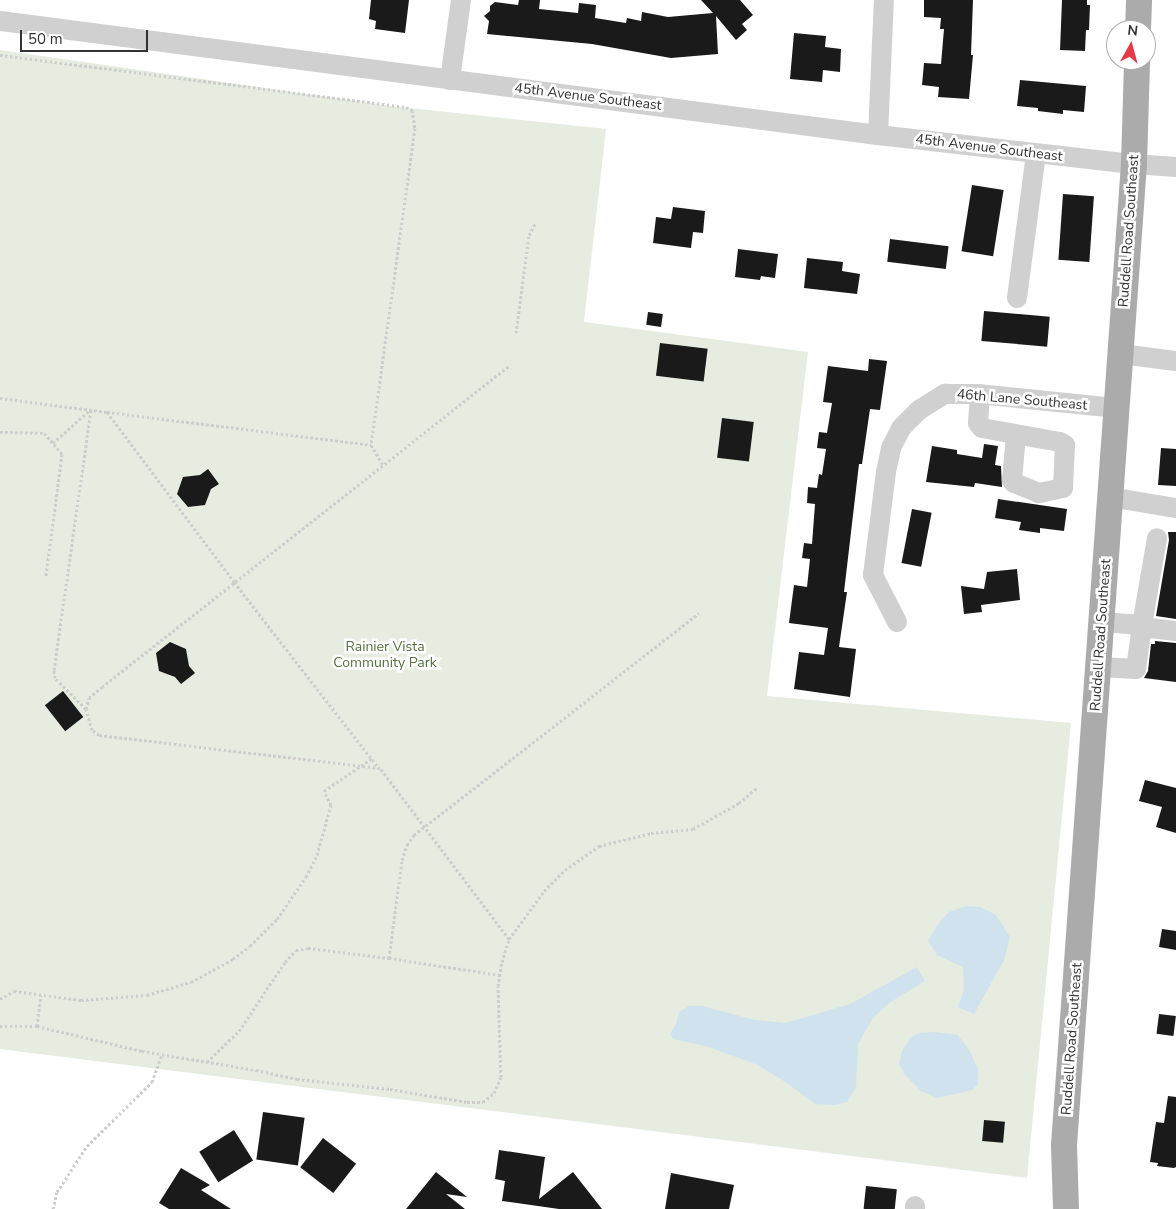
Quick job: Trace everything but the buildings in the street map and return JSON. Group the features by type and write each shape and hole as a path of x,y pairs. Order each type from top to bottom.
{"main road":[{"path":"1138,20 1139,0"},
{"name":"Ruddell Road Southeast","path":"1066,1209 1064,1145 1134,164 1137,70"}],"street":[{"path":"450,80 461,0"},
{"path":"878,134 884,0"},
{"name":"45th Avenue Southeast","path":"0,20 450,80 878,134 1134,164 1176,167"},
{"path":"1017,298 1036,153"},
{"path":"1121,354 1176,362"},
{"name":"46th Lane Southeast","path":"897,622 873,575 886,472 891,448 901,428 919,410 945,394 980,394 1117,408"},
{"path":"980,394 978,423 982,428 1016,435"},
{"path":"1110,497 1176,508"},
{"path":"1098,667 1136,669 1157,538"},
{"path":"1102,622 1142,625 1150,628 1176,631"}],"path":[{"path":"0,55 406,106 412,110 416,128 371,445 383,465"},
{"path":"516,334 530,235 535,224"},
{"path":"86,709 89,698 102,687 510,365"},
{"path":"0,398 371,445"},
{"path":"53,443 91,410"},
{"path":"91,410 54,670 55,678 86,709 92,730 98,735 380,768"},
{"path":"107,412 234,582 380,768 423,828 509,939"},
{"path":"0,432 44,433 62,454 63,459 46,576"},
{"path":"389,958 402,860 407,845 414,835 699,613"},
{"path":"0,999 14,992 81,1000 147,995 191,982 233,959 250,946 277,919 306,877 317,855 331,805 324,791 372,758"},
{"path":"0,1026 37,1026 162,1055 256,1070 297,1079 390,1089 467,1102 484,1102 494,1093 501,1077 498,986 509,939 544,891 565,870 599,846 651,833 693,829 739,803 757,788"},
{"path":"207,1062 239,1031 285,962 296,950 308,948 389,958 500,976"},
{"path":"37,1026 41,995"},
{"path":"52,1209 58,1192 87,1146 152,1082 162,1055"}],"green space":[{"name":"Rainier Vista Community Park","path":"0,50 391,106 606,129 584,322 808,352 767,696 1071,723 1027,1178 0,1049"}],"water":[{"path":"966,906 980,907 996,915 1010,937 1004,960 974,1014 958,1007 964,989 963,967 937,955 928,941 937,925 949,912"},
{"path":"917,967 925,981 889,1003 873,1018 858,1044 856,1087 847,1102 835,1105 815,1104 787,1083 758,1065 709,1047 673,1039 670,1034 676,1024 679,1012 689,1006 702,1006 755,1020 786,1023 850,1004"},
{"path":"935,1032 958,1035 969,1050 978,1069 978,1084 972,1090 937,1098 921,1091 904,1074 899,1064 902,1051 910,1038 919,1033"}]}
